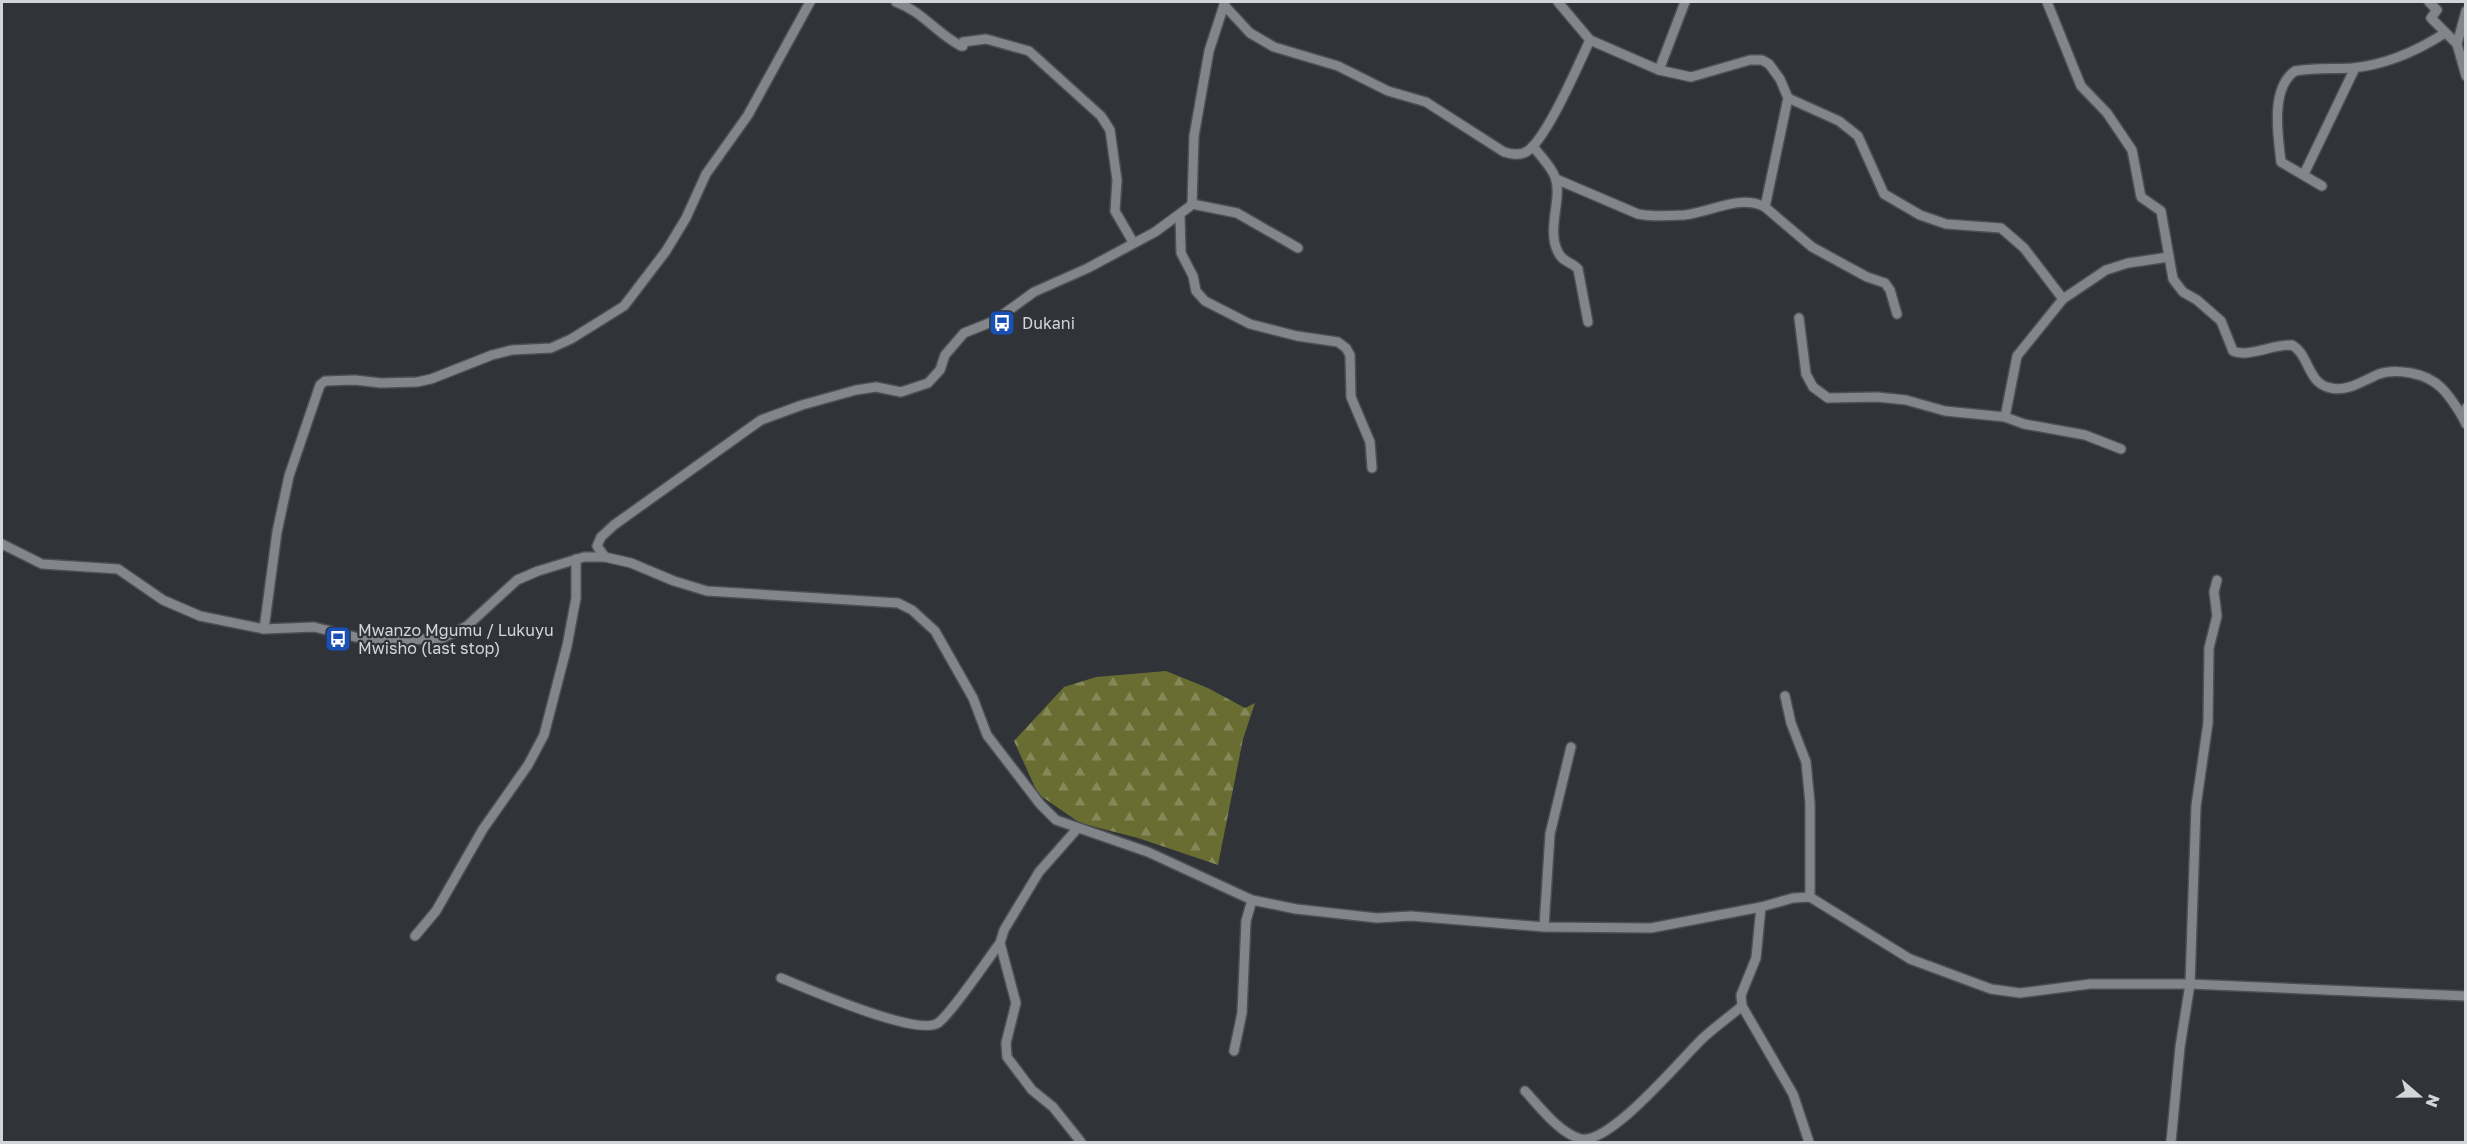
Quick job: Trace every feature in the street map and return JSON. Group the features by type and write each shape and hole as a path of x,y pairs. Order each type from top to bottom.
{"street":[{"path":"264,629 277,532 289,476 320,385 324,381 355,380 381,384 417,382 502,352 551,348 572,339 624,306 666,251 686,218 704,177 748,115 810,2"},
{"path":"896,2 914,9 939,32 961,46 963,42 971,39 986,39 1029,51 1101,116 1110,130 1117,180 1115,212 1133,242"},
{"path":"1558,2 1590,39 1659,69 1691,77 1750,60 1762,60 1769,64 1780,79 1788,98 1765,207"},
{"path":"1659,69 1685,2"},
{"path":"2047,2 2078,80 2107,113 2132,150 2141,197 2161,211 2173,279 2178,286 2221,321 2235,352 2243,354 2276,345 2292,345 2301,353 2315,379 2322,386 2333,389 2363,382 2392,370 2426,375 2438,382 2464,416"},
{"path":"2429,2 2437,10 2431,18 2457,44 2466,76"},
{"path":"605,557 597,546 601,537 614,525 750,426 802,405 856,390 879,387 901,393 918,389 928,384 940,370 945,355 964,333 994,321 1034,292 1088,268 1155,232 1180,215 1192,204 1194,136 1209,51 1224,3"},
{"path":"1224,3 1250,33 1284,52 1338,66 1388,91 1426,102 1504,152 1513,155 1525,153 1548,125 1590,39"},
{"path":"2457,44 2466,11"},
{"path":"2322,186 2281,162 2278,106 2281,92 2290,75 2295,71 2355,68 2408,53 2445,33"},
{"path":"2304,174 2355,68"},
{"path":"1788,98 1839,121 1858,136 1884,194 1920,215 1946,224 2001,228 2024,248 2063,299"},
{"path":"1533,146 1556,179 1638,214 1686,215 1747,200 1765,207 1812,247 1867,277 1885,283 1890,290 1897,314"},
{"path":"1556,179 1553,231 1557,251 1564,261 1574,264 1578,269 1588,322"},
{"path":"1192,204 1237,213 1298,248"},
{"path":"1180,215 1181,253 1193,276 1196,291 1206,301 1250,324 1297,336 1338,342 1346,348 1350,355 1352,370 1351,397 1370,442 1372,468"},
{"path":"2005,417 2017,356 2063,299 2106,270 2128,263 2169,257"},
{"path":"1799,318 1806,374 1813,387 1828,398 1877,397 1906,400 1945,411 2005,417 2024,424 2085,435 2121,449"},
{"path":"2,544 42,564 118,569 163,600 200,616 264,629 314,627 376,642 443,638 467,626 517,580 576,559 605,557 631,563 674,582 707,591 898,603 912,610 935,631 957,665 992,743 1040,804 1056,820 1148,852 1252,900 1296,909 1377,918 1412,916 1544,927 1652,928 1761,908 1793,898 1810,897 1910,959 1991,989 2020,993 2090,984 2190,984 2466,996"},
{"path":"415,936 436,911 483,829 528,765 544,735 567,646 576,598 576,559"},
{"path":"2171,1143 2180,1047 2190,984 2196,806 2208,723 2209,648 2217,616 2214,592 2217,579"},
{"path":"1785,696 1791,723 1806,762 1810,803 1810,897"},
{"path":"1544,927 1550,834 1571,747"},
{"path":"781,978 901,1023 927,1027 941,1020 1000,943 1039,872 1077,829"},
{"path":"1234,1051 1242,1013 1246,921 1252,900"},
{"path":"1761,908 1755,958 1741,994 1742,1006 1792,1094 1809,1143"},
{"path":"1000,943 1016,1003 1006,1043 1007,1058 1032,1090 1053,1107 1081,1143"},
{"path":"1525,1091 1564,1130 1581,1138 1593,1139 1630,1114 1702,1039 1742,1006"}],"green space":[{"path":"1166,671 1208,688 1245,708 1255,703 1243,739 1218,865 1138,838 1080,823 1038,794 1014,741 1064,687 1096,677"}],"place":[{"name":"Dukani","path":"1002,323"},
{"name":"Mwanzo Mgumu / Lukuyu Mwisho (last stop)","path":"338,639"}]}
